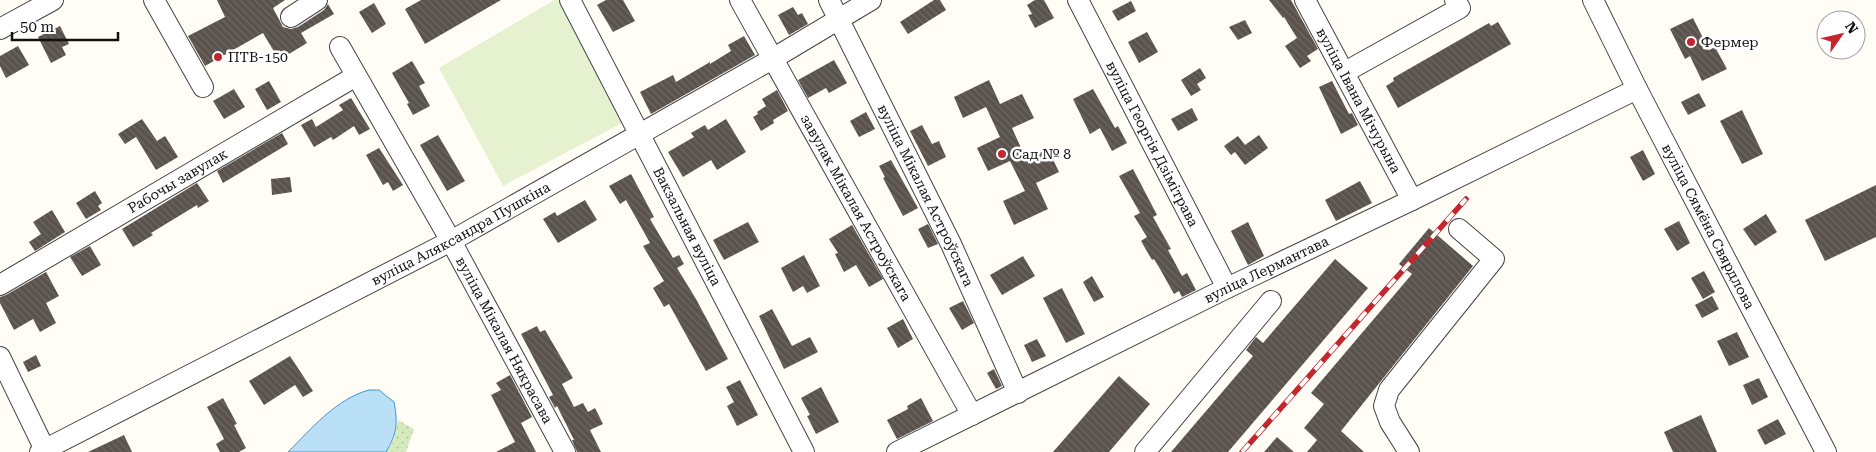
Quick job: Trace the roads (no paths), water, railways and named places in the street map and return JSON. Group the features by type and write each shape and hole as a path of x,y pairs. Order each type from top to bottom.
{"street":[{"path":"0,29 30,5 53,0"},
{"path":"154,0 203,87"},
{"path":"291,17 317,0"},
{"name":"Вакзальная вуліца","path":"570,0 804,452"},
{"name":"завулак Мікалая Астроўскага","path":"740,0 972,415"},
{"name":"вуліца Мікалая Астроўскага","path":"829,0 951,244 1018,393"},
{"name":"вуліца Аляксандра Пушкіна","path":"44,451 451,241 774,58 871,0"},
{"name":"вуліца Георгія Дзімітрава","path":"1078,0 1228,288"},
{"name":"вуліца Івана Мічурына","path":"1305,0 1412,200"},
{"path":"1345,72 1460,8 1455,0"},
{"name":"вуліца Сямёна Свярдлова","path":"1593,0 1637,89 1826,452"},
{"name":"вуліца Мікалая Някрасава","path":"340,47 451,241 565,452"},
{"name":"Рабочы завулак","path":"0,285 356,76"},
{"name":"вуліца Лермантава","path":"897,452 1637,89"},
{"path":"1410,452 1390,422 1384,406 1389,390 1494,259 1459,229"},
{"path":"1145,452 1271,301"},
{"path":"0,357 44,451"}],"water":[{"path":"369,390 379,390 394,402 396,428 386,452 288,452 335,408 357,394"}],"railway":[{"path":"1242,452 1466,199"}],"place":[{"name":"Фермер","path":"1691,42"},
{"name":"ПТВ-150","path":"218,57"},
{"name":"Сад № 8","path":"1002,154"}]}
